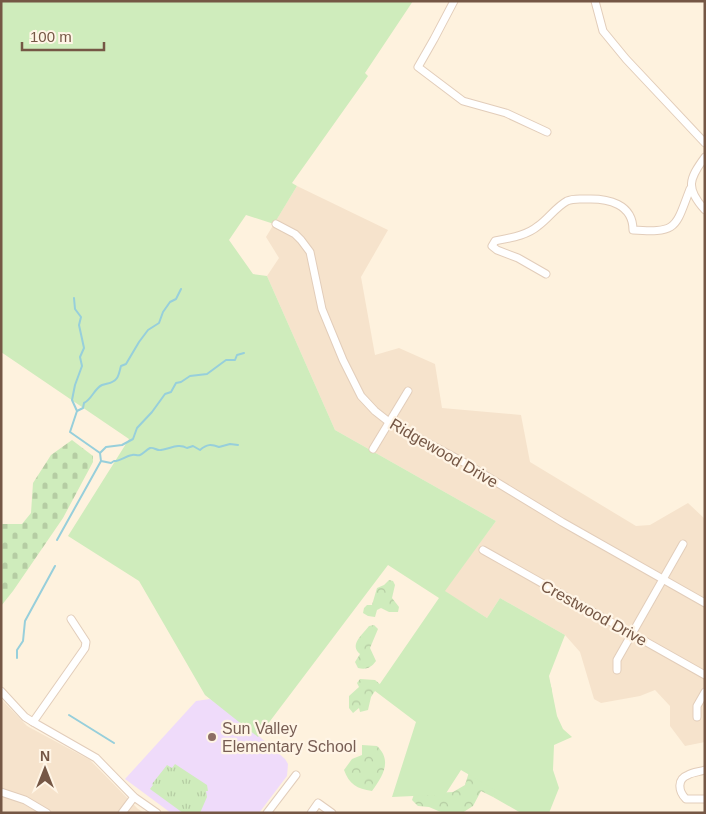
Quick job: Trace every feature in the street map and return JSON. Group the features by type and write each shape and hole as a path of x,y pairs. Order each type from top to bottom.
{"street":[{"path":"454,1 418,67 463,102 506,113 547,132"},
{"path":"595,1 603,31 705,144"},
{"path":"546,274 518,258 497,250 492,244 495,241 524,234 537,227 566,202 595,198 625,208 633,220 633,230 669,230 679,219 690,189 691,179 705,157"},
{"path":"690,189 705,210"},
{"name":"Ridgewood Drive","path":"276,224 294,234 310,252 322,309 343,360 362,396 375,411 390,422 465,463 562,522 705,603"},
{"path":"373,449 408,391"},
{"path":"617,670 617,660 683,544"},
{"name":"Crestwood Drive","path":"483,550 705,675"},
{"path":"33,722 85,648 86,642 71,619"},
{"path":"1,691 33,722 96,758 134,797 157,813"},
{"path":"697,716 697,706 705,692"},
{"path":"705,770 686,775 681,781 679,788 681,794 686,798 705,799"},
{"path":"267,813 296,775"},
{"path":"1,792 25,800 46,813"},
{"path":"122,813 134,797"},
{"path":"311,813 318,803 332,813"}],"shaded area":[{"path":"297,186 388,230 361,277 375,355 399,348 435,364 442,408 521,415 530,462 636,526 650,525 688,503 705,519 705,742 685,746 670,726 670,706 655,690 640,696 601,703 594,699 580,652 565,635 500,598 487,618 444,591 496,521 335,430 267,276 279,258 266,237"},
{"path":"1,699 27,726 90,760 144,813 1,813"},
{"name":"Sun Valley Elementary School","path":"210,699 232,715 234,714 285,759 288,764 287,776 259,813 171,813 125,779 196,701"}],"green space":[{"path":"1,1 413,1 365,73 368,76 292,183 297,186 274,224 246,215 229,240 253,274 267,276 335,430 496,521 445,591 487,618 500,598 565,635 549,676 557,716 563,729 572,737 554,745 553,770 559,788 549,813 521,813 493,797 495,790 461,770 441,801 434,795 392,797 416,722 375,691 439,598 388,565 258,737 205,695 139,581 68,536 129,439 1,352"},
{"path":"72,440 93,456 93,462 63,518 1,606 1,524 22,524 31,513 33,483 51,455"},
{"path":"389,580 393,581 395,585 392,598 399,607 398,612 389,612 381,608 377,610 375,617 363,613 367,605 372,605 377,588"},
{"path":"374,625 378,629 370,648 376,661 368,668 358,668 355,662 360,654 357,651 356,644 369,626"},
{"path":"548,676 552,690 548,703 493,797 481,791 473,806 462,813 443,813 429,807 418,806 412,800 414,794 453,792 465,785 469,772"},
{"path":"360,679 375,680 381,685 381,690 375,691 371,697 368,710 360,712 359,708 353,713 349,708 349,696 359,687 357,683"},
{"path":"362,745 377,746 384,757 385,763 382,775 372,791 354,785 348,779 344,770 352,759 362,755"},
{"path":"175,764 207,785 207,797 200,813 183,813 150,789 167,765 172,768"}],"waterway":[{"path":"77,411 83,408 84,403 99,387 115,380 121,366 126,364 148,330 159,323 163,312 170,302 176,299 181,289"},
{"path":"57,540 101,461 100,453 70,432 77,411 72,400 82,366 80,357 84,348 79,325 81,317 75,309 74,298"},
{"path":"100,453 106,447 122,445 133,439 137,428 165,394 171,392 176,383 190,376 207,374 226,360 235,360 237,355 244,353"},
{"path":"101,461 111,463 133,455 140,455 150,448 160,450 177,446 187,448 193,446 200,450 209,445 219,447 230,444 238,445"},
{"path":"17,658 17,650 23,641 25,621 55,566"},
{"path":"69,715 114,743"}],"place":[{"name":"Sun Valley Elementary School","path":"212,737"}]}
